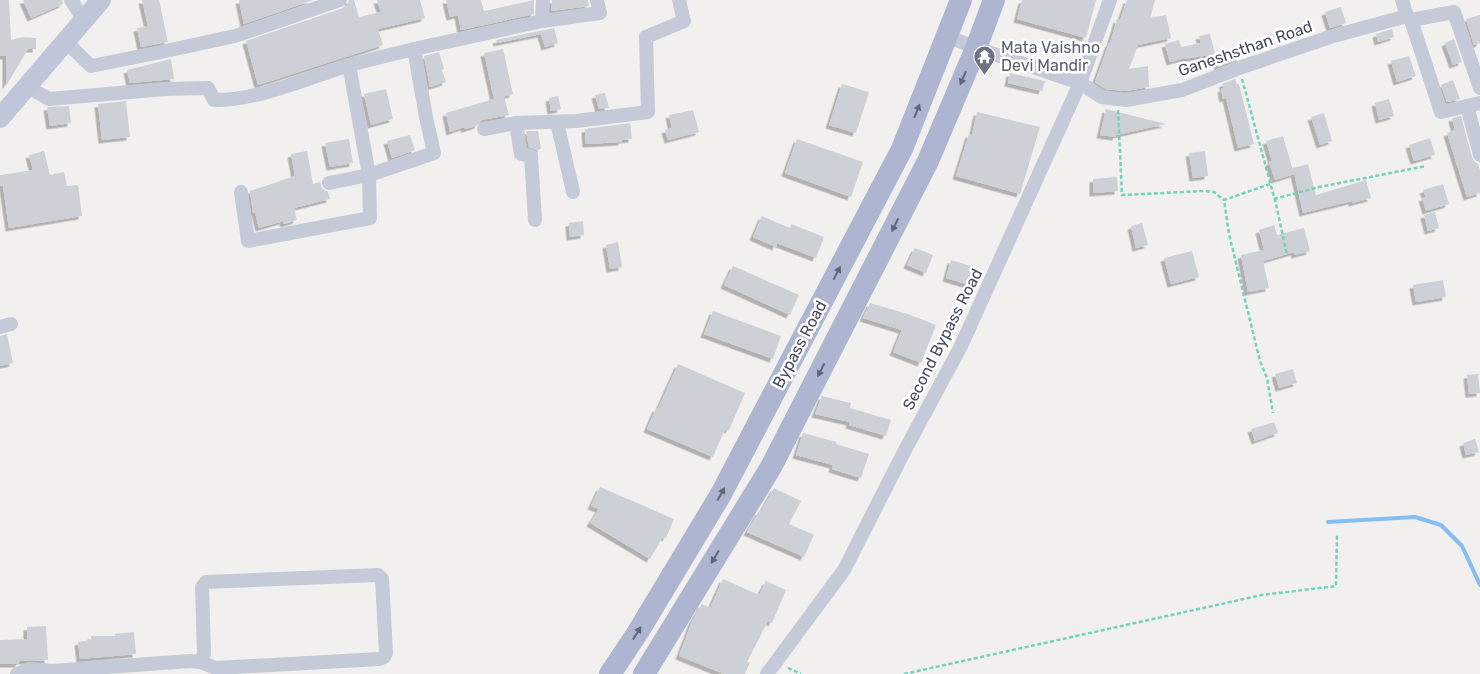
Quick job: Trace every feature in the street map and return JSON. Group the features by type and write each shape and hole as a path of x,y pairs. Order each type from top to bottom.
{"main road":[{"path":"0,118 101,0"},
{"name":"Bypass Road","path":"610,674 638,632 721,494 902,149 960,0"},
{"name":"Bypass Road","path":"644,674 771,467 928,161 976,48 994,0"},
{"path":"902,149 928,161"},
{"path":"742,454 771,467"}],"street":[{"path":"71,0 85,20"},
{"path":"65,41 91,66 235,36 340,0"},
{"path":"542,21 543,0"},
{"path":"26,86 49,99 165,89 208,88 214,100 230,100 267,91 349,65 414,49 542,21 600,13 597,0"},
{"path":"484,128 516,123 576,121 648,112 646,36 684,21 679,0"},
{"name":"Second Bypass Road","path":"767,674 844,570 961,346 1080,83 1110,0"},
{"path":"1402,0 1403,8 1409,18 1441,112 1473,104 1480,155"},
{"name":"Ganeshsthan Road","path":"947,36 976,48 1080,83 1102,97 1126,100 1182,90 1330,37 1409,18 1454,12 1474,53"},
{"path":"329,183 369,175 434,154 414,49"},
{"path":"1474,53 1480,88"},
{"path":"241,192 248,241 370,218 369,175 349,65"},
{"path":"557,122 573,192"},
{"path":"516,123 521,154 531,156 534,220"},
{"path":"17,674 30,669 52,671 190,661 200,662 216,668 379,659 384,657 386,653 380,576 206,582 202,586 204,654 200,662"}],"path":[{"path":"1239,68 1287,255"},
{"path":"1117,99 1122,195 1204,191 1214,192 1224,200 1229,234 1260,361 1267,378 1273,413"},
{"path":"1274,199 1319,187 1426,166"},
{"path":"1224,200 1270,184"},
{"path":"904,674 1262,595 1336,586 1337,534"}],"building":[{"path":"0,0 9,0 11,40 23,37 36,38 36,49 28,49 6,86 6,56 0,56"},
{"path":"23,0 62,0 63,4 31,18"},
{"path":"142,0 159,0 168,42 141,47 137,28 148,26"},
{"path":"239,0 313,0 244,24"},
{"path":"349,0 354,0 359,17 381,12 377,0 420,0 425,18 378,29 383,45 258,85 246,41 343,8"},
{"path":"446,0 481,0 484,11 534,0 534,14 461,30 458,15 450,17"},
{"path":"552,0 588,0 589,6 551,11"},
{"path":"1022,0 1096,0 1086,38 1017,19"},
{"path":"1127,0 1155,0 1150,18 1166,15 1171,38 1138,45 1129,69 1148,66 1149,87 1126,91 1105,89 1095,82 1117,19 1120,20"},
{"path":"1341,7 1346,23 1330,28 1325,12"},
{"path":"1480,15 1480,43 1474,45 1466,19"},
{"path":"554,28 558,43 545,47 541,34 497,43 496,40"},
{"path":"1392,29 1394,37 1378,42 1376,34"},
{"path":"1210,34 1215,54 1170,62 1165,44 1179,40 1181,47 1201,43 1199,36"},
{"path":"1454,39 1462,62 1453,65 1445,43"},
{"path":"503,49 513,94 504,96 509,115 482,120 476,126 465,129 464,127 450,132 446,113 494,99 484,53"},
{"path":"1237,49 1240,58 1218,67 1214,56"},
{"path":"439,52 446,82 430,87 424,56"},
{"path":"1409,56 1416,76 1397,82 1391,61"},
{"path":"171,59 174,79 130,83 127,70"},
{"path":"1010,73 1045,81 1042,91 1008,83"},
{"path":"1235,79 1237,84 1239,84 1254,144 1238,148 1226,98 1223,99 1221,89 1224,88 1222,84"},
{"path":"1453,80 1460,99 1447,102 1441,85"},
{"path":"842,84 869,92 856,133 829,125"},
{"path":"386,89 393,119 371,125 364,94"},
{"path":"605,93 609,108 599,109 595,95"},
{"path":"558,96 561,109 551,111 549,98"},
{"path":"1389,99 1394,116 1379,120 1375,103"},
{"path":"126,101 130,137 102,140 98,104"},
{"path":"69,106 71,123 50,126 47,107"},
{"path":"1106,109 1166,124 1116,135 1116,137 1100,135"},
{"path":"693,110 699,132 668,140 665,130 672,128 669,115"},
{"path":"977,112 1040,127 1020,194 956,176 969,134 972,135"},
{"path":"1324,113 1332,141 1320,145 1311,117"},
{"path":"1461,116 1472,157 1480,170 1480,193 1467,197 1447,133 1455,130 1452,118"},
{"path":"630,123 632,139 622,140 622,142 586,144 585,129"},
{"path":"526,131 538,131 541,149 537,150 529,147"},
{"path":"410,135 415,150 392,158 387,141"},
{"path":"1283,136 1294,174 1275,180 1269,162 1272,161 1266,141"},
{"path":"1430,138 1435,155 1414,161 1409,145"},
{"path":"349,139 353,163 330,167 325,143"},
{"path":"797,139 863,162 851,197 785,173"},
{"path":"44,151 50,175 64,172 67,186 78,185 82,216 9,228 3,186 0,186 0,175 33,170 29,155"},
{"path":"307,151 313,184 320,182 322,188 328,192 330,199 294,208 297,220 284,224 283,221 259,228 255,212 253,213 250,191 295,176 291,154"},
{"path":"1205,151 1208,176 1193,178 1189,153"},
{"path":"1308,164 1316,195 1366,180 1371,198 1303,213 1293,168"},
{"path":"1117,177 1118,191 1093,193 1093,179"},
{"path":"1443,184 1449,204 1426,211 1422,198 1426,197 1423,190"},
{"path":"1435,212 1439,228 1428,231 1424,215"},
{"path":"762,216 790,228 791,224 824,237 816,258 777,243 776,247 753,237"},
{"path":"583,221 584,235 570,237 569,223"},
{"path":"1142,223 1148,245 1136,248 1131,226"},
{"path":"1274,225 1277,235 1304,228 1310,251 1295,255 1294,252 1263,261 1269,288 1248,292 1241,255 1264,250 1259,230"},
{"path":"618,242 622,267 610,269 606,245"},
{"path":"915,248 933,255 926,273 907,265"},
{"path":"1192,251 1199,277 1171,284 1164,258"},
{"path":"951,260 978,268 973,286 946,278"},
{"path":"733,266 799,295 790,315 724,285"},
{"path":"1443,280 1446,297 1416,302 1413,285"},
{"path":"870,303 908,314 936,325 921,363 893,352 902,330 863,318"},
{"path":"713,311 781,336 773,359 704,334"},
{"path":"7,334 13,363 0,366 0,336"},
{"path":"678,364 745,393 729,430 725,429 713,457 647,429"},
{"path":"1293,369 1297,383 1279,388 1275,374"},
{"path":"1478,374 1480,393 1469,394 1467,375"},
{"path":"822,396 851,403 850,408 891,420 886,436 849,425 850,422 815,414"},
{"path":"1274,422 1278,433 1255,441 1251,429"},
{"path":"803,433 837,442 836,444 869,454 861,478 832,469 833,465 796,455"},
{"path":"1475,439 1479,452 1466,455 1463,443"},
{"path":"600,487 674,519 666,538 663,537 650,559 590,523 599,509 591,506"},
{"path":"774,488 801,501 789,524 814,535 804,557 747,532"},
{"path":"723,579 759,595 766,581 786,590 772,623 768,621 747,662 750,662 745,674 724,674 679,656 692,621 702,604 710,608"},
{"path":"46,626 48,660 0,664 0,640 27,639 27,627"},
{"path":"134,632 136,654 80,659 78,642 91,640 91,636 115,636 115,634"}],"waterway":[{"path":"1328,522 1415,517 1441,525 1462,546 1480,585"}],"place":[{"name":"Mata Vaishno Devi Mandir","path":"985,75"}]}
